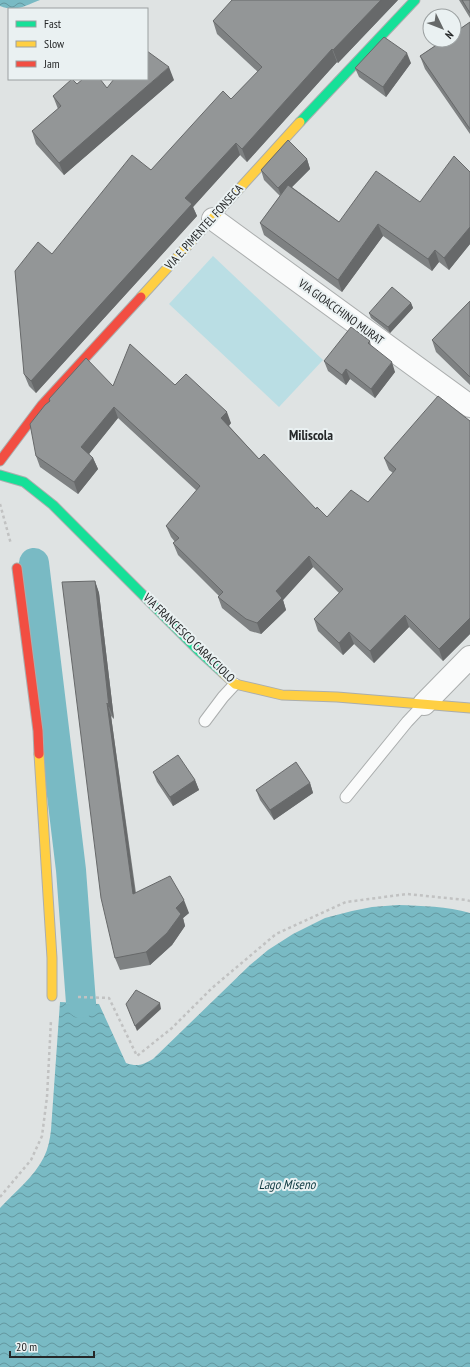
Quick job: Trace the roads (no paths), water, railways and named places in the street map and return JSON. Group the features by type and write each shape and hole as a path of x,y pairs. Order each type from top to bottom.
{"street":[{"name":"VIA E. PIMENTEL FONSECA","path":"0,461 42,405 307,114 415,0"},
{"name":"VIA GIOACCHINO MURAT","path":"212,219 470,406"},
{"name":"VIA FRANCESCO CARACCIOLO","path":"0,476 24,482 53,504 235,684 282,695 337,697 470,708"},
{"path":"17,568 38,731 52,958 52,996"},
{"path":"424,704 470,657"}],"lane":[{"path":"205,721 223,696 235,684"},
{"path":"346,797 407,722 424,704"}],"water":[{"path":"0,0 40,0 20,8 6,8 0,6"},
{"name":"Lago Miseno","path":"398,905 443,908 470,913 470,1367 0,1367 0,1208 35,1171 44,1157 48,1147 51,1130 60,1002 99,1004 126,1063 133,1065 143,1064 153,1059 250,965 268,950 293,934 325,918 372,907"}],"waterway":[{"path":"34,563 71,870 81,1003"}],"district":[{"name":"Miliscola","path":"311,435"}]}
